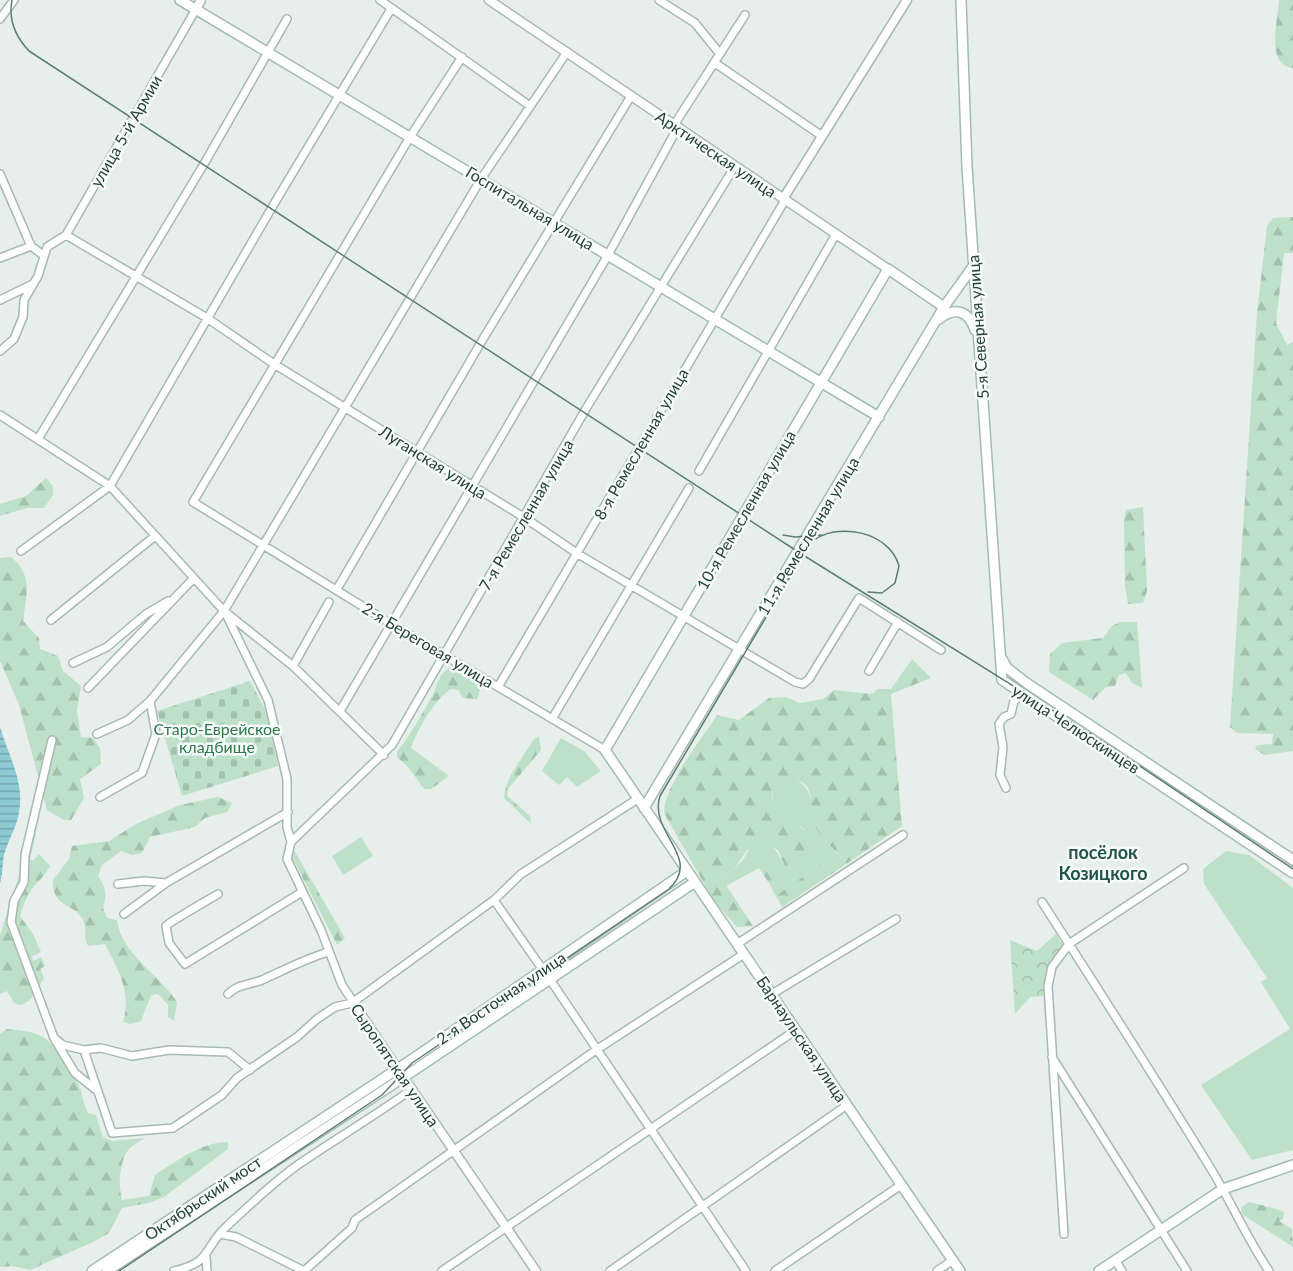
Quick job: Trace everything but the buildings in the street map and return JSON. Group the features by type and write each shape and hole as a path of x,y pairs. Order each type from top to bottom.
{"main road":[{"name":"Госпитальная улица","path":"180,0 879,417"},
{"name":"5-я Северная улица","path":"961,0 967,167 999,654"},
{"name":"11-я Ремесленная улица","path":"644,808 944,307 974,265"},
{"name":"Арктическая улица","path":"888,269 944,307"},
{"name":"10-я Ремесленная улица","path":"605,750 888,269"},
{"path":"935,323 946,314 962,312 970,318 979,342"},
{"name":"улица Челюскинцев","path":"999,654 1002,680 1022,695 1293,873"},
{"name":"улица Челюскинцев","path":"999,654 1013,674 1293,860"},
{"path":"1081,733 1087,723"},
{"name":"2-я Береговая улица","path":"605,750 644,808"},
{"name":"Барнаульская улица","path":"644,808 960,1271"},
{"name":"2-я Восточная улица","path":"316,1127 404,1077 687,871"},
{"name":"2-я Восточная улица","path":"316,1127 398,1069 694,882"},
{"name":"Октябрьский мост","path":"92,1271 316,1127"},
{"name":"Октябрьский мост","path":"107,1271 316,1127"},
{"path":"1099,1271 1223,1189 1293,1165"}],"street":[{"path":"0,19 14,0"},
{"name":"улица 5-й Армии","path":"43,255 47,247 66,235 201,0"},
{"path":"380,0 530,106"},
{"name":"Арктическая улица","path":"489,0 888,269"},
{"path":"659,0 695,23 720,54"},
{"name":"8-я Ремесленная улица","path":"498,687 822,136 907,0"},
{"path":"21,551 110,486 391,9"},
{"path":"340,711 393,625 470,486 608,255 676,126 745,15"},
{"path":"38,439 287,19"},
{"path":"97,734 128,720 150,701 224,611 346,409 480,178 567,52"},
{"path":"274,364 410,137 462,57"},
{"path":"715,63 822,136"},
{"path":"337,589 483,339 631,96"},
{"name":"7-я Ремесленная улица","path":"291,842 384,755 445,656 587,407 735,166"},
{"path":"0,174 2,184 31,246 43,255 38,276 31,285 14,339 0,351"},
{"path":"699,471 836,234"},
{"name":"Луганская улица","path":"66,235 207,318 274,364 525,518 578,554 740,650 803,684 809,680 859,598 898,622"},
{"path":"0,258 31,246"},
{"path":"0,300 31,285"},
{"name":"2-я Береговая улица","path":"274,364 193,502 393,625 605,750"},
{"path":"0,415 110,486 224,611 293,666 384,755"},
{"path":"552,719 689,488"},
{"path":"51,620 155,536"},
{"path":"88,688 193,579"},
{"path":"73,663 107,647 146,614 175,597"},
{"path":"293,666 329,602"},
{"name":"Сыропятская улица","path":"224,611 268,700 287,779 287,827 291,842 287,859 352,1003 536,1271"},
{"path":"869,671 898,622 941,650"},
{"path":"1006,788 1000,775 1003,747 999,724 1004,717 1011,714 1014,701 1022,695"},
{"path":"100,797 142,773 156,734 150,701"},
{"path":"52,740 24,855 24,882 14,901 11,922 54,1038 75,1073 96,1090"},
{"path":"84,1050 109,1129 115,1134 173,1128 222,1095 237,1078 297,1037 317,1019 335,1007 352,1003 494,900 521,874 639,798"},
{"path":"124,914 166,882 288,812"},
{"path":"737,944 903,835"},
{"path":"1064,1234 1048,986 1052,967 1069,944 1184,868"},
{"path":"118,884 144,881 166,882"},
{"path":"218,894 187,914 170,921 166,926 169,943 185,964 302,892"},
{"path":"494,900 746,1271"},
{"path":"1042,902 1223,1189 1249,1240 1269,1271"},
{"path":"772,994 896,919"},
{"path":"228,994 236,986 250,984 302,959 328,952"},
{"path":"220,1234 236,1237 304,1271 352,1228 355,1220 596,1050 744,954"},
{"path":"442,1271 796,1030"},
{"path":"54,1038 63,1046 84,1050 101,1048 132,1056 170,1050 228,1052 250,1070"},
{"path":"1052,1056 1187,1271"},
{"path":"174,1271 197,1264 206,1257 220,1234 307,1159 411,1090"},
{"path":"610,1271 847,1105"},
{"path":"775,1271 901,1185"},
{"path":"206,1257 207,1271"},
{"path":"937,1271 953,1260"},
{"path":"1115,1260 1122,1271"}],"green space":[{"path":"1279,0 1293,0 1293,68 1284,65 1276,51"},
{"path":"1293,217 1293,253 1284,253 1276,323 1287,345 1293,342 1293,751 1264,755 1255,749 1257,745 1272,744 1273,734 1237,733 1230,727 1257,313 1267,226 1273,218"},
{"path":"46,478 53,486 53,495 44,508 27,508 0,516 0,504 26,496"},
{"path":"1143,507 1147,591 1143,603 1128,604 1125,586 1124,520 1126,510"},
{"path":"11,557 23,571 26,579 27,594 23,621 39,638 40,649 58,656 63,671 81,686 77,711 81,737 93,738 100,748 101,764 80,779 84,798 71,820 64,820 47,810 19,705 0,661 0,558"},
{"path":"1120,622 1137,622 1142,688 1132,683 1126,673 1119,675 1115,686 1106,687 1093,700 1049,672 1050,654 1062,643 1103,638 1112,626"},
{"path":"912,659 931,678 891,694 902,826 846,864 816,828 807,787 802,782 781,780 772,793 778,819 773,831 764,841 747,850 735,868 720,876 753,926 737,927 714,901 664,813 670,789 685,762 717,715 739,720 769,698 786,697 800,703 823,699 834,690 872,694 878,689 891,689"},
{"path":"451,667 480,683 480,690 477,699 463,698 458,690 451,689 432,708 422,724 411,748 449,776 431,789 424,789 409,768 397,757 397,752 423,712 440,677"},
{"name":"Старо-Еврейское кладбище","path":"250,681 268,715 278,766 182,796 157,711"},
{"path":"1026,686 1080,724 1022,690"},
{"path":"1092,732 1228,821 1224,822 1092,735"},
{"path":"539,736 541,750 508,789 507,796 530,816 531,824 504,798 511,775 533,740"},
{"path":"561,738 584,751 601,771 577,787 567,777 559,785 542,771"},
{"path":"792,778 806,788 821,835 846,864 836,871 837,863 820,864 807,876 776,896 769,883 780,884 784,879 761,862 759,868 726,886 720,876 735,868 743,860 772,807 773,788 781,780","holes":["801,826 805,831 790,868 786,866 769,841 777,835"]},
{"path":"218,797 232,803 227,812 205,818 195,827 150,837 142,853 132,855 121,851 102,865 98,876 105,891 103,908 107,918 117,920 120,932 133,954 177,1002 174,1021 168,1017 168,1005 158,994 151,995 141,1021 130,1024 123,1022 125,991 115,963 105,944 88,946 81,916 56,896 53,880 69,859 72,846 109,841 136,824 180,805"},
{"path":"794,821 812,838 811,852 790,868 785,866 778,850 769,845 769,841 777,835 783,824"},
{"path":"33,831 36,834 30,859 33,861 39,854 50,866 30,892 20,916 33,934 41,952 32,956 33,961 41,957 45,966 40,969 44,978 31,999 22,1005 15,1004 7,991 0,994 0,935"},
{"path":"361,837 373,856 343,875 332,856"},
{"path":"294,850 345,938 337,945 292,857"},
{"path":"1226,851 1249,855 1293,888 1293,1150 1252,1160 1201,1085 1290,1029 1261,982 1267,978 1204,884 1203,869"},
{"path":"768,858 776,863 784,879 781,884 769,883 759,868 759,863"},
{"path":"825,861 837,863 836,871 782,907 776,896"},
{"path":"1056,934 1064,947 1049,966 1043,996 1030,997 1015,1014 1010,940 1037,951"},
{"path":"7,1029 39,1035 53,1047 75,1078 88,1113 96,1115 103,1137 112,1141 145,1138 129,1149 123,1160 120,1181 122,1200 149,1196 155,1175 190,1153 218,1143 228,1142 228,1149 164,1197 149,1203 122,1208 109,1233 93,1242 30,1270 13,1266 0,1267 0,1034"},
{"path":"1249,1202 1284,1212 1283,1219 1279,1221 1292,1229 1293,1247 1242,1214 1241,1208"}],"water":[{"path":"0,727 18,779 20,801 16,823 4,855 0,883"}],"tram line":[{"path":"12,0 12,21 20,40 29,51 803,555 1116,750 1293,869"},
{"path":"119,1271 382,1095 412,1063 669,889 678,877 680,866 678,855 661,822 658,809 660,796 810,543 821,536 848,531 861,533 885,545 894,554 899,566 895,583 882,593 868,592"},
{"path":"783,535 795,537 821,535"}],"district":[{"name":"посёлок Козицкого","path":"1103,863"}]}
